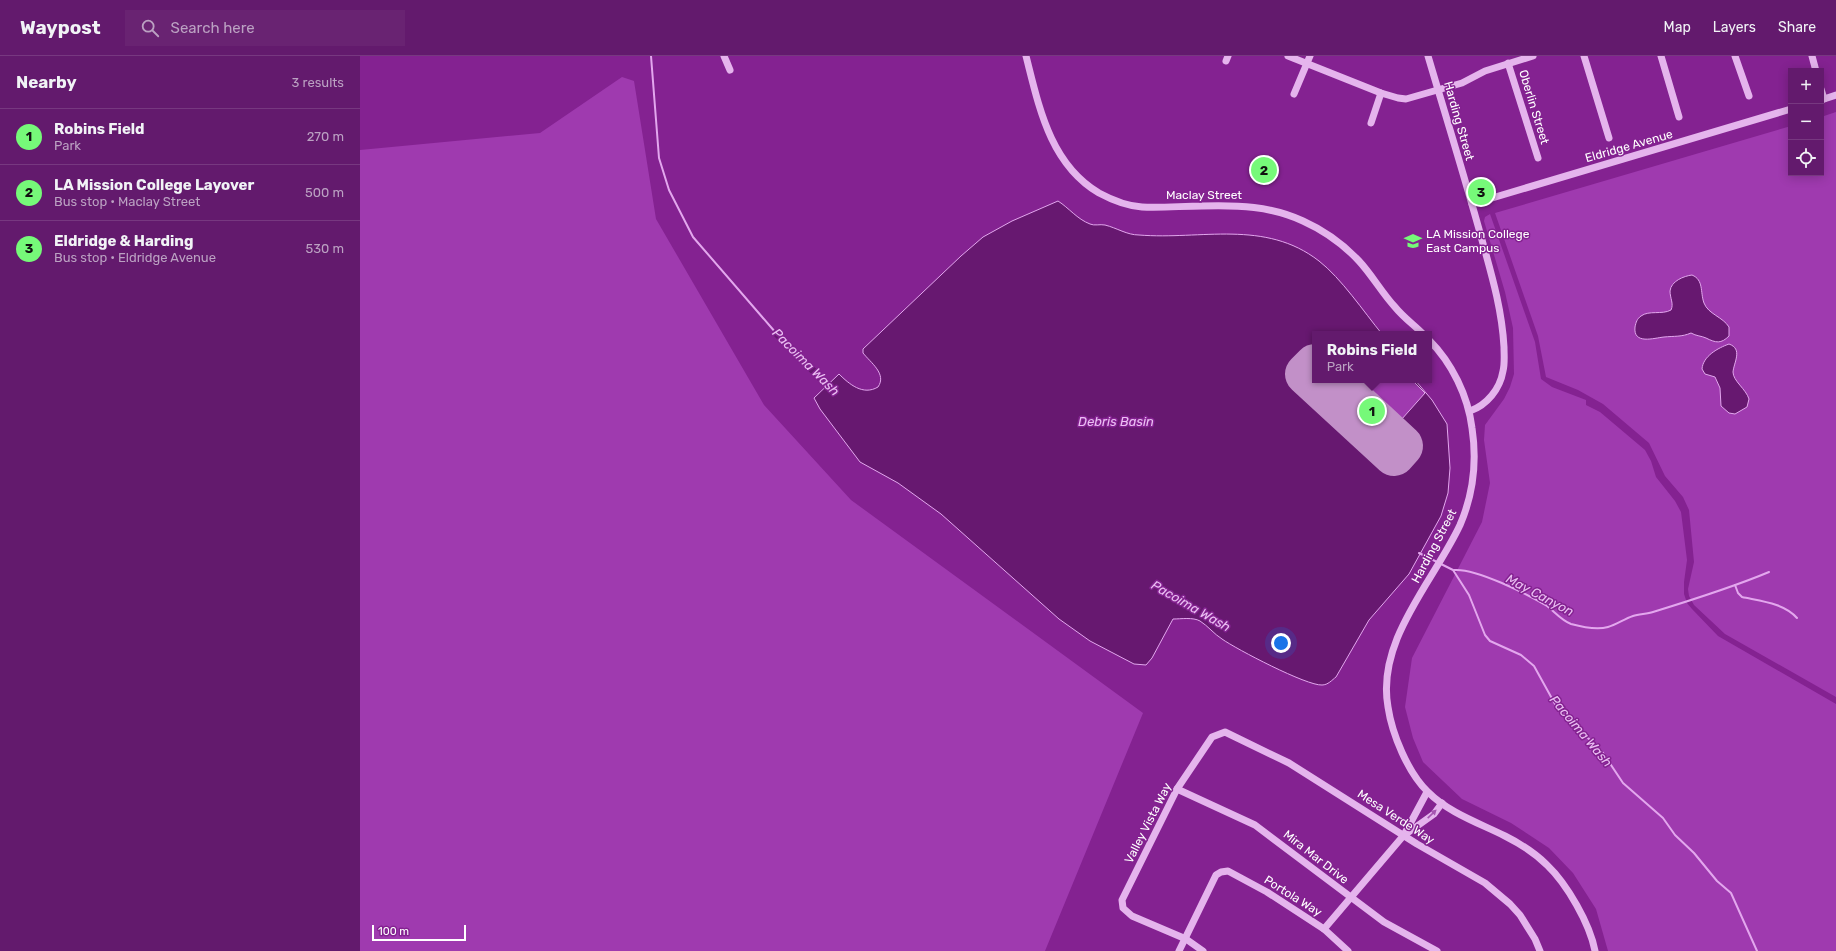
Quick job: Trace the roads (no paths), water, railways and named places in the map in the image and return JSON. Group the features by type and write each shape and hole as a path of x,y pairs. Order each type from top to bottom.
{"street":[{"path":"724,56 730,70"},
{"name":"Maclay Street","path":"1026,56 1047,132 1069,169 1092,188 1112,200 1141,207 1215,205 1255,206 1275,210 1304,221 1333,239 1359,261 1395,307 1420,331"},
{"path":"1288,56 1308,60 1381,93 1406,99 1462,83 1485,71 1508,62 1533,56"},
{"name":"Harding Street","path":"1428,56 1472,204 1502,317 1504,364 1502,378 1497,389 1481,406 1470,411 1474,451 1472,486 1460,525 1398,637 1391,659 1387,682 1388,706 1397,740 1408,763 1427,792 1442,803 1471,820 1507,837 1547,865 1570,895 1585,923 1595,951"},
{"path":"1584,56 1609,138"},
{"path":"1661,56 1679,117"},
{"path":"1735,56 1749,96"},
{"path":"1812,56 1815,68"},
{"path":"1294,94 1308,60"},
{"name":"Oberlin Street","path":"1508,62 1538,158"},
{"path":"1371,123 1381,93"},
{"path":"1824,100 1836,95"},
{"name":"Eldridge Avenue","path":"1472,204 1788,111"},
{"path":"1432,344 1448,365 1460,387 1470,411"},
{"name":"Mesa Verde Way","path":"1217,734 1225,732 1230,734 1289,763 1404,835 1485,883 1510,904 1530,928 1540,951"},
{"name":"Valley Vista Way","path":"1186,939 1132,916 1123,908 1122,900 1177,789 1212,737 1217,734"},
{"name":"Mira Mar Drive","path":"1177,789 1260,828 1384,922 1437,951"},
{"path":"1324,929 1404,835 1427,792"},
{"path":"1404,835 1434,814 1442,803"},
{"name":"Portola Way","path":"1186,939 1216,875 1220,872 1228,871 1267,892 1324,929 1348,951"},
{"path":"1179,951 1186,939 1203,951"}],"water":[{"name":"Debris Basin","path":"1058,201 1090,224 1105,225 1130,234 1162,236 1232,234 1277,240 1298,248 1319,261 1336,276 1380,331 1312,331 1312,362 1298,377 1392,465 1409,445 1393,429 1425,393 1415,383 1418,383 1432,400 1447,424 1450,468 1448,493 1441,516 1409,574 1369,620 1336,677 1328,683 1324,685 1314,684 1287,674 1230,644 1219,637 1203,623 1194,619 1173,619 1152,658 1146,665 1134,664 1090,641 1059,619 941,514 898,483 860,462 820,409 814,398 839,374 847,382 857,388 867,390 878,387 881,378 877,369 863,353 863,349 983,237 1012,221"},
{"path":"1692,275 1696,277 1700,283 1706,307 1729,327 1729,336 1718,342 1691,333 1681,336 1650,339 1637,336 1635,333 1635,327 1639,318 1648,313 1671,310 1671,287 1675,282 1682,278"},
{"path":"1729,344 1736,349 1737,352 1733,372 1735,379 1749,399 1747,407 1735,414 1729,413 1721,406 1720,388 1715,377 1705,374 1702,369 1708,356 1716,350"},
{"path":"1349,383 1368,383 1359,392"}],"waterway":[{"name":"Pacoima Wash","path":"651,56 659,158 669,190 693,237 776,333"},
{"name":"Pacoima Wash","path":"776,333 833,391"},
{"name":"Pacoima Wash","path":"1419,553 1453,570 1469,595 1485,635 1490,641 1521,655 1534,666 1555,704 1603,753 1623,783 1663,818 1675,835 1694,853 1717,881 1731,893 1757,951"},
{"name":"May Canyon","path":"1454,570 1463,570 1488,577 1547,606 1571,624 1594,628 1611,626 1633,616 1653,612 1711,594 1769,572"},
{"path":"1735,585 1738,593 1742,597 1764,601 1779,606 1792,613 1797,618"}],"place":[{"name":"LA Mission College Layover","path":"1264,170"},
{"name":"Eldridge & Harding","path":"1481,192"},
{"name":"LA Mission College East Campus","path":"1413,241"},
{"name":"Robins Field","path":"1372,411"}]}
